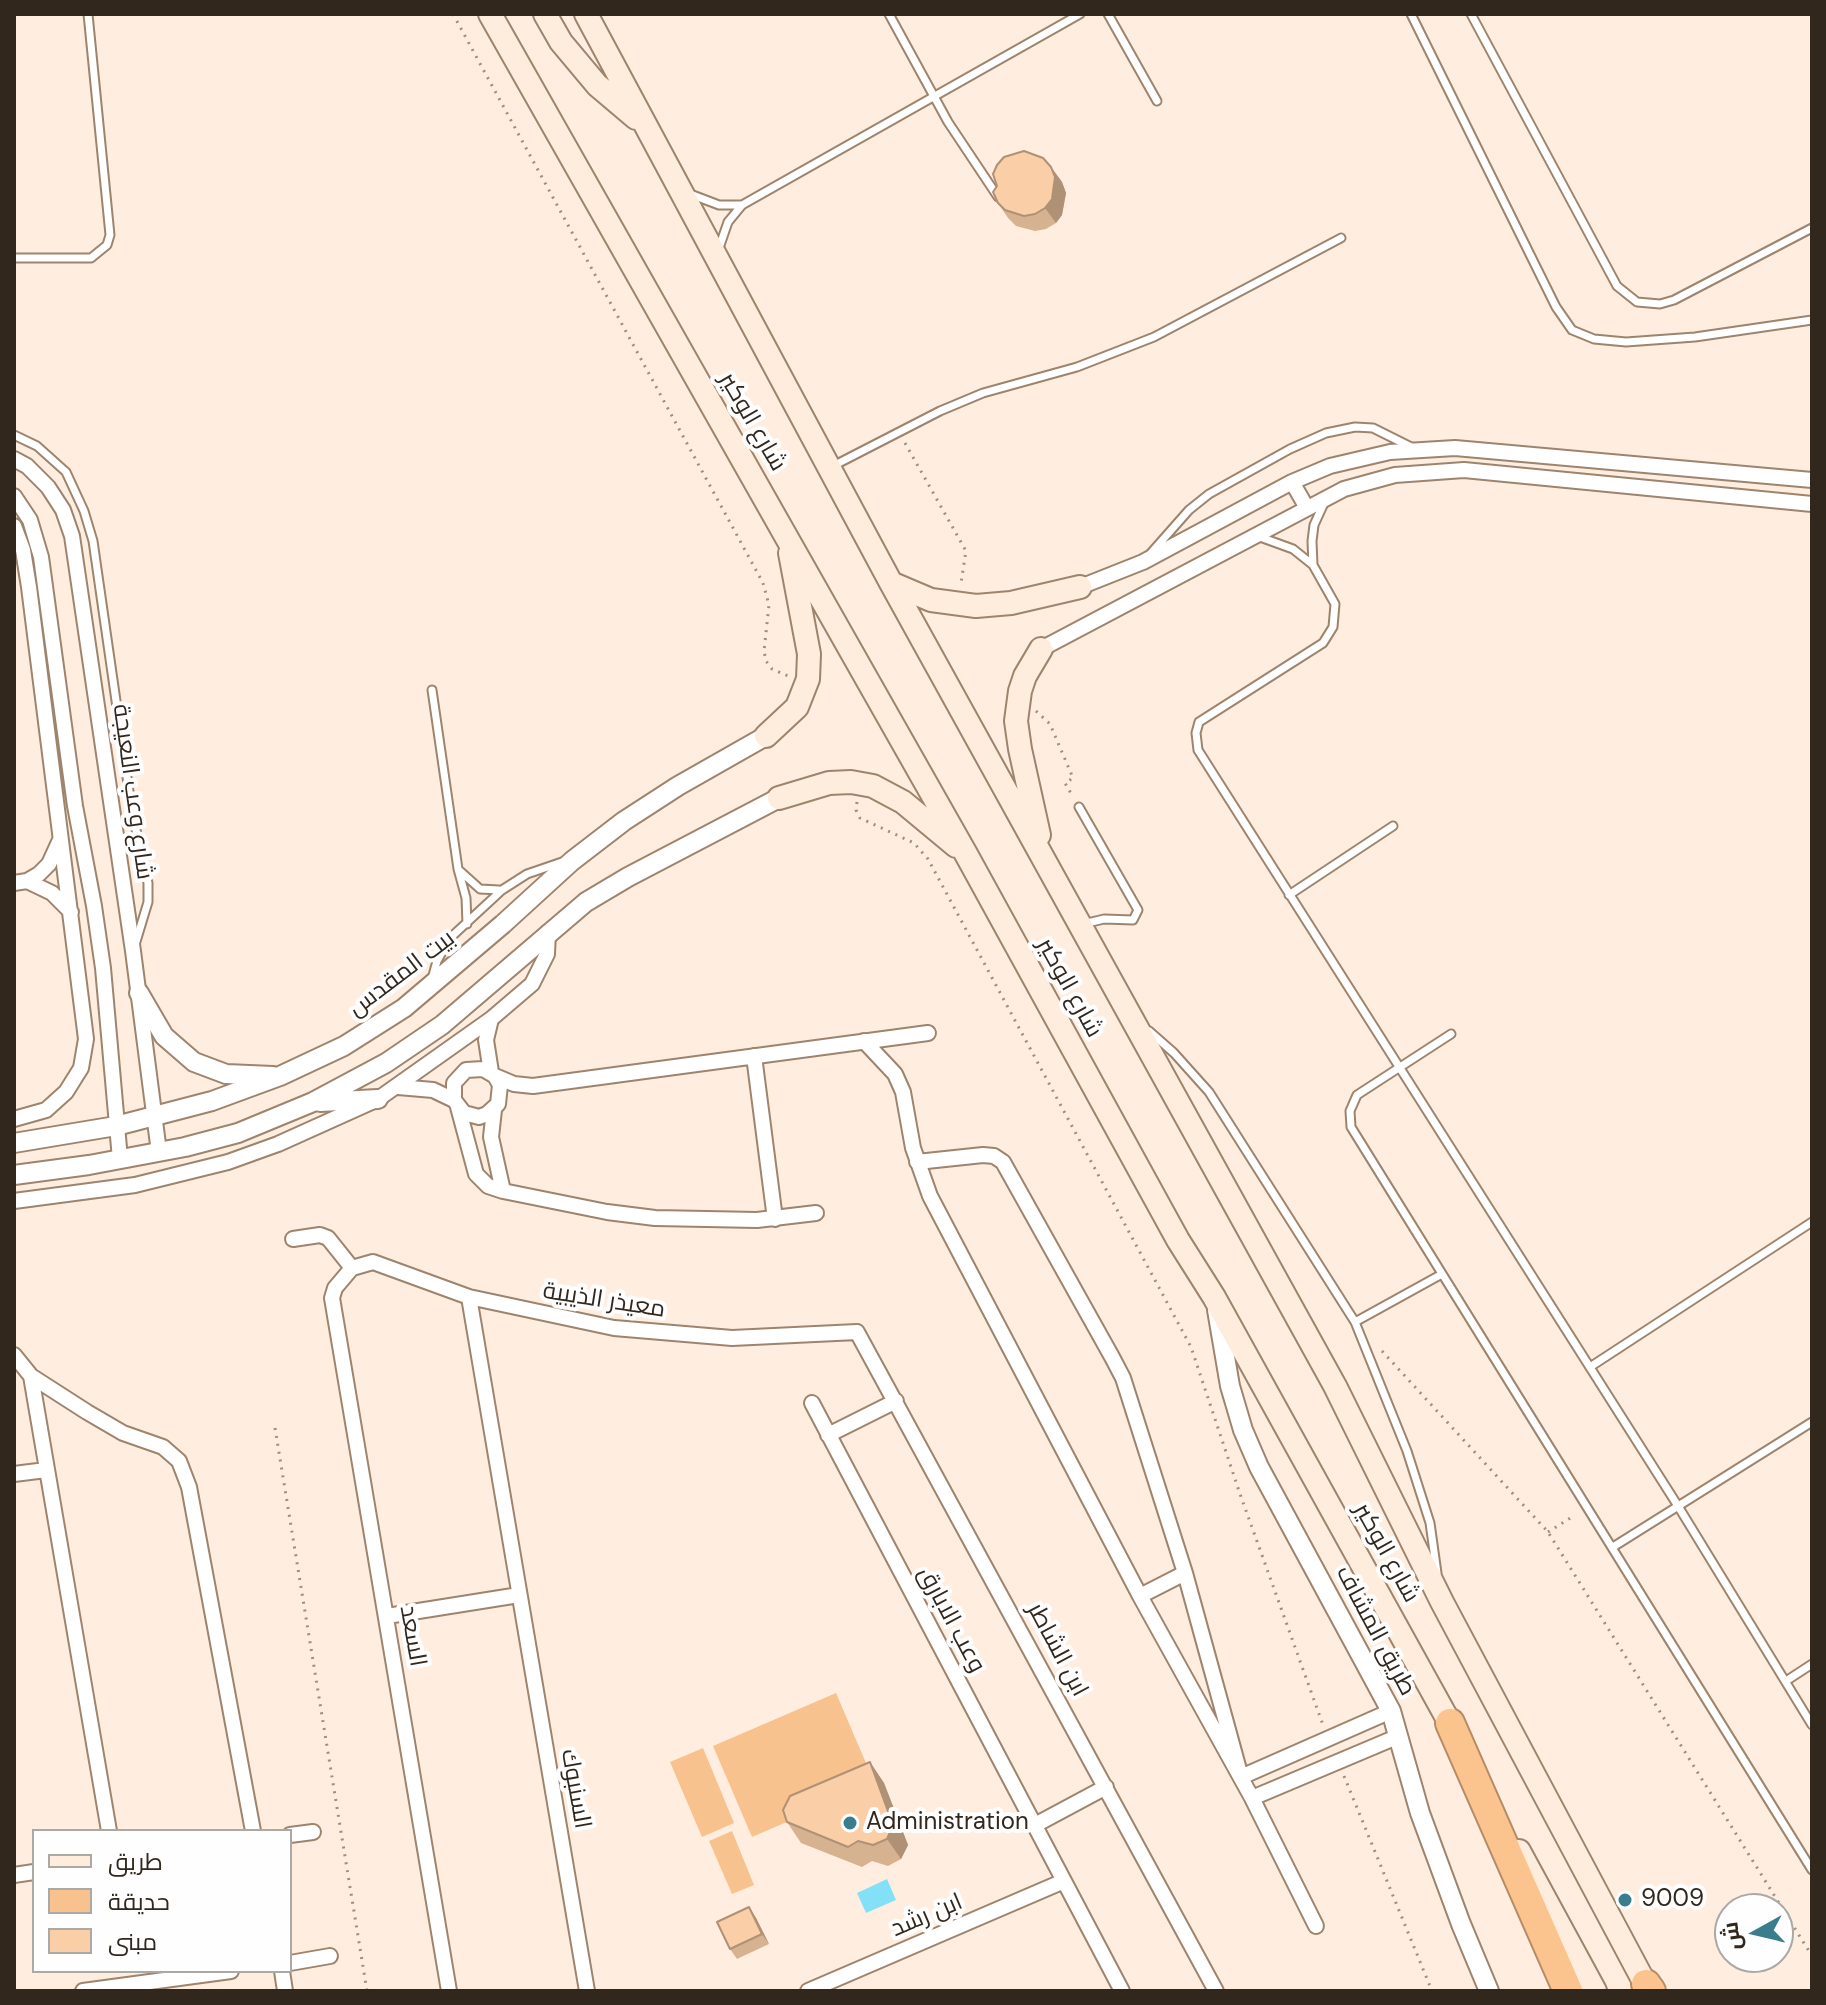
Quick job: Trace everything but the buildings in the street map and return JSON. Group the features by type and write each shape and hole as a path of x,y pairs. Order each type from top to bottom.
{"highway":[{"path":"1450,1723 1568,1991"}],"main road":[{"name":"شارع الوكير","path":"490,14 966,854 1178,1240 1214,1297 1595,1991"},
{"path":"545,14 561,42 597,85 646,126"},
{"name":"شارع الوكير","path":"586,14 891,583 1335,1386 1442,1602 1648,1989"},
{"path":"766,736 797,707 808,679 809,654 787,536"},
{"path":"891,583 918,596 958,605 1002,605 1080,587"},
{"path":"1041,649 1025,676 1017,707 1017,735 1045,859"},
{"path":"779,798 829,783 862,783 894,796 966,854"}],"street":[{"path":"1080,587 1143,562 1292,482 1330,466 1415,449 1455,448 1812,480"},
{"name":"شارع وعب النعيجة","path":"14,459 27,466 48,487 63,510 72,536 139,993 159,1152"},
{"path":"1041,649 1327,497 1361,482 1395,475 1464,470 1812,504"},
{"path":"1292,482 1307,508"},
{"path":"14,496 30,520 41,557 75,806 103,968 120,1159"},
{"path":"14,526 23,550 29,587 86,1039 81,1068 72,1085 46,1110 14,1119"},
{"name":"بيت المقدس","path":"14,1143 116,1126 212,1101 280,1076 354,1040 404,1008 572,861 651,802 766,736"},
{"path":"14,1175 159,1152 238,1133 313,1102 386,1063 442,1025 494,983 548,932 607,889 779,798"},
{"path":"20,882 39,874 49,864 61,838"},
{"path":"20,882 52,893 72,914"},
{"path":"14,1201 135,1185 228,1162 278,1144 378,1099 491,1019 532,984 547,954 548,932"},
{"path":"139,993 164,1036 194,1062 226,1074 280,1076"},
{"path":"491,1019 486,1051 500,1085 491,1137 503,1191"},
{"path":"816,1213 775,1219 655,1218 607,1212 503,1191 482,1182 476,1174 456,1104 454,1083 466,1070 474,1068 514,1084 533,1086 928,1033"},
{"path":"864,1041 895,1074 903,1092 917,1162 930,1196 1140,1596 1241,1777 1316,1926"},
{"path":"754,1056 775,1219"},
{"path":"397,1087 421,1087 456,1104 471,1116 479,1117 533,1086"},
{"path":"313,1102 378,1099"},
{"path":"917,1162 983,1155 994,1156 1003,1162 1123,1378 1185,1573 1241,1777"},
{"path":"293,1239 320,1235 328,1238 352,1268"},
{"name":"معيذر الذيبية","path":"352,1268 373,1262 469,1297 614,1328 732,1338 857,1332"},
{"name":"السعد","path":"352,1268 335,1288 332,1298 449,1991"},
{"name":"السنبوك","path":"469,1297 587,1991"},
{"name":"طريق المشاف","path":"1214,1297 1230,1386 1254,1455 1391,1711 1420,1813 1489,1991"},
{"name":"ابن الشاطر","path":"857,1332 1216,1991"},
{"path":"14,1355 31,1376 123,1433 163,1447 179,1461 189,1487 253,1829"},
{"path":"31,1376 109,1829"},
{"path":"828,1435 896,1401"},
{"name":"وعب الابارق","path":"812,1403 1122,1991"},
{"path":"14,1474 46,1470"},
{"path":"1140,1596 1185,1573"},
{"path":"387,1616 519,1595"},
{"path":"1241,1777 1391,1711"},
{"path":"1252,1798 1399,1736"},
{"path":"1035,1825 1106,1787"},
{"path":"292,1835 313,1832"},
{"name":"ابن رشد","path":"808,1991 828,1987 1064,1881"},
{"path":"292,1963 330,1956"},
{"path":"83,1991 216,1973"}],"lane":[{"path":"14,258 91,258 107,245 110,235 88,14"},
{"path":"889,14 948,122 1001,201"},
{"path":"718,263 723,231 742,205 1080,14"},
{"path":"1108,14 1157,101"},
{"path":"1411,14 1556,307 1572,330 1594,339 1626,342 1695,337 1812,320"},
{"path":"1471,14 1617,286 1637,302 1660,304 1674,300 1812,228"},
{"path":"677,185 707,202 742,205"},
{"path":"829,468 983,393 1077,367 1129,348 1341,238"},
{"path":"1143,562 1189,510 1209,494 1326,433 1355,427 1373,428 1415,449"},
{"path":"14,435 37,446 66,472 84,511 93,541 132,812 148,883 148,902 133,951"},
{"path":"1313,565 1314,525 1327,497"},
{"path":"1254,535 1281,543 1313,565 1335,604 1336,620 1323,643 1199,722 1196,733 1202,757 1678,1506 1812,1725"},
{"path":"432,690 458,869 466,898 467,924"},
{"path":"1079,807 1138,910 1133,920 1104,919 1081,926"},
{"path":"1289,895 1393,826"},
{"path":"431,985 442,950 502,890 527,874 572,861"},
{"path":"458,869 480,889 502,890"},
{"path":"1128,1015 1174,1053 1209,1092 1355,1322 1396,1418 1420,1489 1430,1523 1442,1602"},
{"path":"1451,1034 1357,1095 1350,1111 1351,1127 1812,1870"},
{"path":"1590,1367 1812,1222"},
{"path":"1355,1322 1442,1274"},
{"path":"1613,1547 1812,1422"},
{"path":"1786,1681 1812,1664"}],"path":[{"path":"453,14 763,583 770,616 764,651 766,661 780,675 808,679"},
{"path":"899,433 966,551 958,605"},
{"path":"1017,707 1034,710 1050,724 1073,778 1065,783 1079,807"},
{"path":"862,783 856,805 860,818 914,843 928,859 1191,1347 1245,1509 1328,1739"},
{"path":"1355,1322 1548,1532 1812,1956"},
{"path":"275,1428 367,1991"},
{"path":"1548,1532 1587,1507"},
{"path":"1338,1762 1432,1991"}],"green space":[{"path":"836,1693 875,1784 752,1837 713,1746"},
{"path":"703,1748 734,1823 702,1837 670,1762"},
{"path":"732,1831 754,1885 732,1894 709,1841"}],"water":[{"path":"887,1879 896,1900 866,1913 857,1893"}],"place":[{"name":"Administration","path":"850,1823"},
{"name":"9009","path":"1625,1900"}]}
